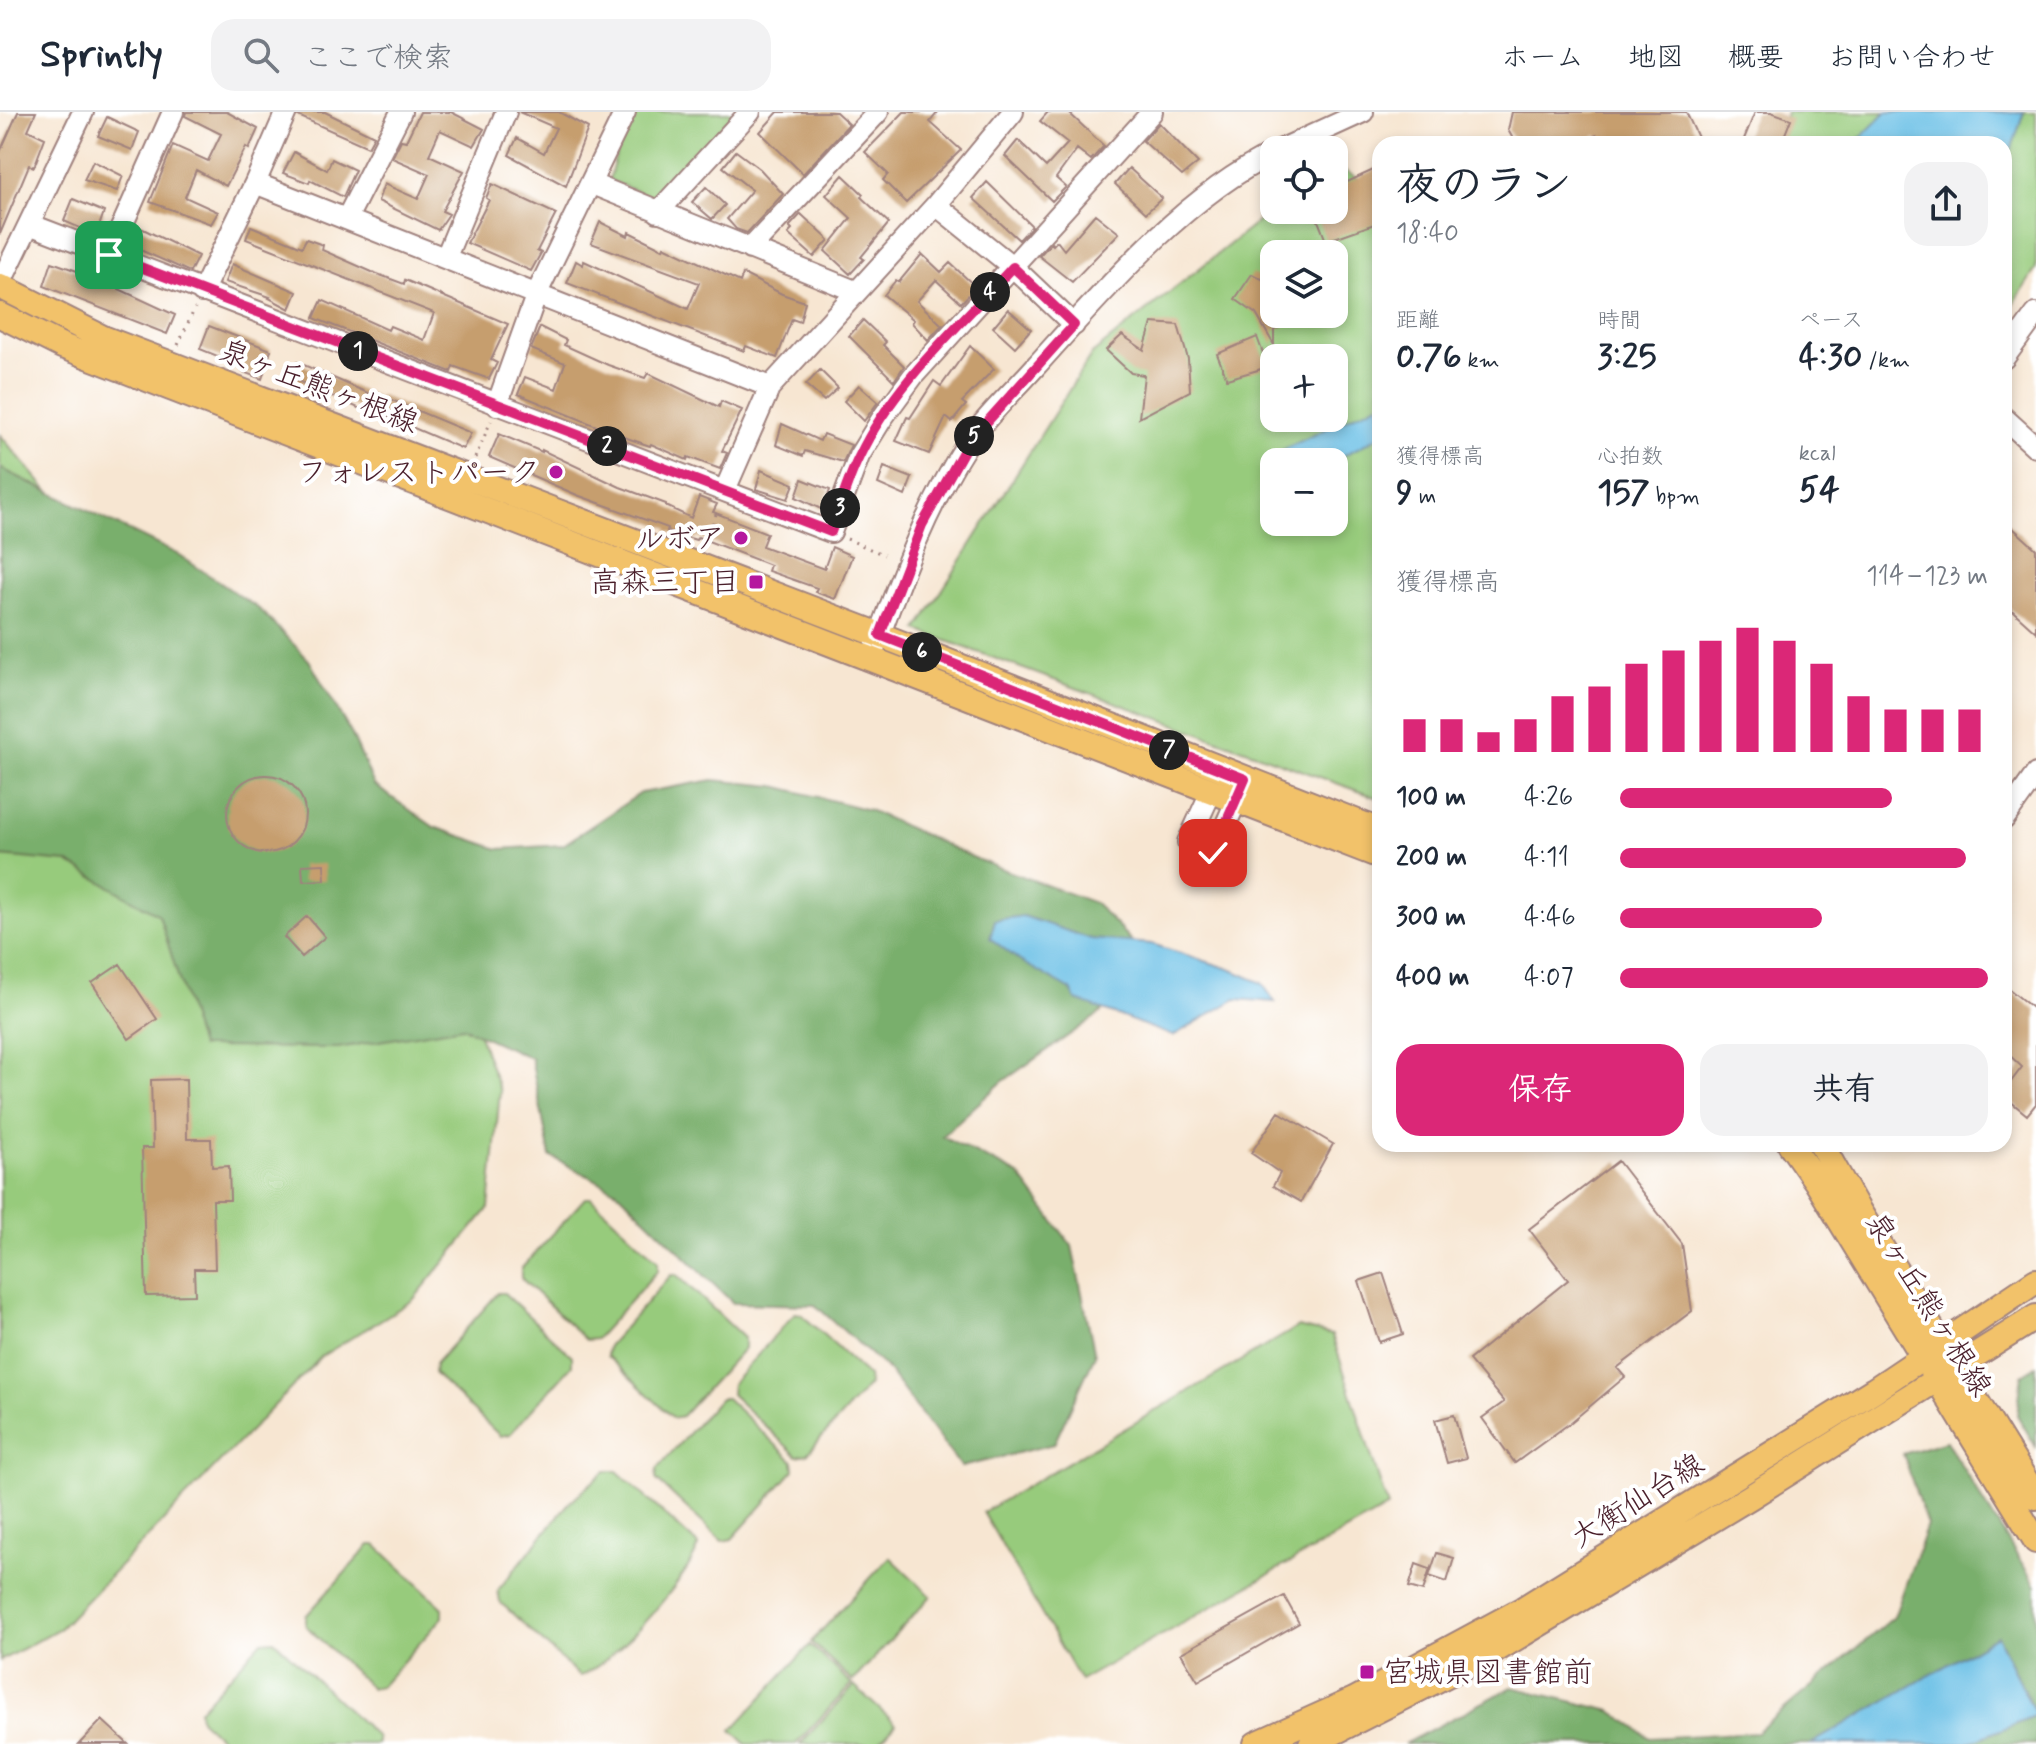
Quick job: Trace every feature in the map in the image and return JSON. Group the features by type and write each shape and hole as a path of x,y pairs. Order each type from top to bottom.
{"main road":[{"name":"泉ヶ丘熊ヶ根線","path":"0,285 103,338 880,635 1372,828"},
{"name":"泉ヶ丘熊ヶ根線","path":"0,315 62,346 1372,853"},
{"name":"泉ヶ丘熊ヶ根線","path":"1796,1152 2036,1497"},
{"name":"泉ヶ丘熊ヶ根線","path":"1826,1152 1933,1350"},
{"name":"大衡仙台線","path":"1256,1744 1354,1700 1523,1609 1933,1350 2036,1281"},
{"name":"大衡仙台線","path":"1311,1744 1496,1650 1737,1505 2036,1317"},
{"name":"泉ヶ丘熊ヶ根線","path":"1947,1372 2036,1541"}],"street":[{"path":"0,285 83,112"},
{"path":"109,255 173,112"},
{"path":"202,292 286,112"},
{"path":"347,218 401,112"},
{"path":"446,257 506,112"},
{"path":"658,212 750,112"},
{"path":"750,249 878,112"},
{"path":"725,490 770,387 936,205 1013,112"},
{"path":"29,224 831,532 859,456 913,376 1152,112"},
{"path":"1311,136 1363,112"},
{"path":"497,405 537,293 592,184 623,113"},
{"path":"870,661 922,525 968,443 1074,325 1190,206 1260,160"},
{"path":"255,183 770,387"},
{"path":"592,184 855,291"},
{"path":"936,205 1013,267 1074,325"},
{"path":"2012,347 2036,314"},
{"path":"2012,425 2036,447"},
{"path":"2012,787 2036,773"},
{"path":"2012,808 2036,773"},
{"path":"1213,853 1245,779"},
{"path":"1188,842 1211,792"}],"path":[{"path":"176,348 202,292"},
{"path":"474,462 497,405"},
{"path":"703,550 725,490"},
{"path":"831,532 884,555"}],"green space":[{"path":"632,112 735,112 660,201 609,180 622,133"},
{"path":"1787,112 2036,112 2036,269 2012,306 2012,136 1759,136 1782,122"},
{"path":"1348,173 1372,186 1372,796 917,630 1092,354 1260,220 1260,224 1348,224"},
{"path":"0,435 240,715 460,984 500,1091 489,1208 413,1300 322,1356 60,1628 0,1661"},
{"path":"0,468 179,555 259,609 309,660 352,735 374,785 434,827 499,849 563,845 641,793 713,780 775,786 869,810 981,861 1095,903 1139,949 1138,978 1098,1015 1002,1082 942,1136 1019,1175 1072,1246 1095,1355 1054,1444 961,1467 888,1370 815,1305 733,1303 617,1191 550,1156 531,1058 463,1027 338,1048 200,1047 159,915 67,862 0,856"},
{"path":"585,1198 591,1198 658,1261 658,1270 596,1339 586,1340 521,1278 521,1269"},
{"path":"671,1275 677,1275 744,1338 744,1348 682,1416 673,1418 607,1356 608,1346"},
{"path":"498,1293 504,1293 572,1356 572,1365 510,1434 500,1436 434,1373 435,1364"},
{"path":"795,1313 801,1314 868,1376 869,1385 807,1454 797,1456 731,1394 732,1384"},
{"path":"1298,1327 1332,1335 1388,1507 1080,1681 983,1512"},
{"path":"2036,1366 2036,1447 2017,1415 2022,1375"},
{"path":"720,1398 726,1398 793,1461 794,1470 732,1539 722,1541 656,1479 657,1469"},
{"path":"1946,1441 2036,1586 2036,1714 1997,1636 1811,1744 1404,1744 1512,1687 1612,1711 1650,1738 1757,1732 1894,1617 1927,1525 1903,1454"},
{"path":"605,1471 617,1471 698,1545 682,1576 648,1619 609,1657 579,1676 500,1602 498,1590 569,1503"},
{"path":"370,1545 376,1545 443,1608 443,1617 381,1686 371,1688 306,1626 306,1616"},
{"path":"890,1557 931,1596 853,1681 811,1642"},
{"path":"274,1640 377,1737 377,1744 227,1744 200,1719 199,1710 262,1641"},
{"path":"810,1645 852,1684 796,1744 746,1744 732,1730"},
{"path":"854,1686 896,1724 878,1744 800,1744"},
{"path":"2036,1715 2036,1744 1966,1744"}],"water":[{"path":"1886,112 2024,112 2012,147 2012,136 1862,136"},
{"path":"1372,407 1372,440 1348,453 1348,448 1286,448 1320,432 1348,432 1348,418"},
{"path":"1023,916 1091,939 1152,944 1230,969 1262,983 1275,1002 1236,999 1173,1036 1076,1000 1071,990 1020,961 990,938 995,920"},
{"path":"1997,1636 2036,1715 1966,1744 1811,1744"}],"building":[{"path":"18,112 36,112 28,130 45,138 34,167 29,165 0,234 0,152"},
{"path":"186,112 227,112 258,129 226,186 196,170 185,197 218,212 211,224 150,202 173,145 208,161 221,134 185,116"},
{"path":"299,112 325,112 374,136 368,147 298,116"},
{"path":"420,112 451,112 484,129 474,146 440,130 429,155 464,171 442,211 449,214 438,230 378,201 384,184 418,199 429,174 392,158 401,140 406,141"},
{"path":"519,112 559,112 588,128 566,186 509,155 517,138 544,153 556,128"},
{"path":"778,112 836,112 849,124 803,174 760,132"},
{"path":"904,112 938,112 930,122 961,150 906,203 883,180 888,174 865,152"},
{"path":"1048,112 1068,112 1104,146 1091,160 1077,149 1056,178 1066,187 1052,201 1005,156 1018,140 1046,167 1068,143 1040,121"},
{"path":"1512,112 1686,112 1697,136 1511,136 1508,130"},
{"path":"1755,112 1771,112 1791,119 1784,136 1745,136"},
{"path":"107,117 139,132 132,150 98,136"},
{"path":"1159,123 1198,163 1182,176 1143,141"},
{"path":"736,151 760,169 783,194 747,233 736,229 727,219 752,190 723,167"},
{"path":"294,152 327,170 332,159 355,170 343,197 310,180 309,183 283,173"},
{"path":"93,161 123,176 117,191 84,180"},
{"path":"1129,168 1162,198 1146,213 1115,184"},
{"path":"1372,171 1372,225 1326,240 1319,224 1348,224 1348,182"},
{"path":"843,175 889,223 850,274 825,251 851,218 826,195"},
{"path":"987,182 1032,226 1019,240 973,198"},
{"path":"492,184 556,214 537,251 541,253 531,271 467,243 489,200 486,198"},
{"path":"706,187 725,205 712,219 692,202"},
{"path":"73,199 104,212 96,235 64,221"},
{"path":"801,214 829,240 814,257 788,234 792,230 789,227"},
{"path":"1095,214 1119,233 1072,282 1039,256 1057,241 1064,250"},
{"path":"600,222 628,236 629,232 663,249 664,246 740,282 743,274 805,302 800,322 792,319 777,358 746,346 744,351 567,283 576,261 583,265 584,261 688,309 699,283 591,243"},
{"path":"251,226 302,247 306,239 323,245 322,250 372,272 404,284 405,280 508,324 491,360 497,363 489,379 453,366 451,372 314,318 322,300 388,330 390,326 424,340 434,313 246,239"},
{"path":"139,227 198,256 190,272 129,245"},
{"path":"922,254 941,272 950,263 976,287 961,303 936,280 917,301 942,325 928,340 912,323 914,320 884,295"},
{"path":"52,262 91,276 175,315 167,334 44,286"},
{"path":"232,264 297,292 290,309 270,297 225,282"},
{"path":"1252,274 1260,278 1260,321 1256,314 1235,299"},
{"path":"1008,309 1031,329 1015,347 993,327"},
{"path":"863,320 886,342 883,345 904,366 894,381 849,336"},
{"path":"1152,323 1178,325 1188,359 1190,391 1139,418 1144,375 1131,373 1106,350 1122,335 1144,350"},
{"path":"209,326 271,350 262,379 243,372 245,367 200,349"},
{"path":"540,327 566,340 564,345 608,365 645,378 648,373 719,407 721,401 742,410 722,451 727,453 720,469 621,436 518,394 525,377 556,389 565,363 531,349"},
{"path":"1264,328 1278,328 1274,330 1273,344"},
{"path":"1257,337 1260,369 1227,379 1217,354"},
{"path":"970,346 994,369 962,402 966,405 952,422 946,417 929,454 896,441 907,417 910,418 934,381 941,386"},
{"path":"297,362 471,433 463,449 367,408 365,411 291,378"},
{"path":"820,370 838,388 824,401 806,385"},
{"path":"859,385 878,402 864,421 844,401"},
{"path":"782,424 820,441 823,434 851,445 843,462 805,451 803,456 776,445"},
{"path":"499,434 666,504 691,518 699,497 717,504 713,512 767,533 762,546 824,569 832,547 852,556 835,599 815,592 817,588 768,571 770,565 698,537 696,540 667,531 668,528 577,495 489,457"},
{"path":"884,467 912,478 905,496 878,484"},
{"path":"761,470 794,484 788,499 756,489"},
{"path":"802,479 830,490 823,510 796,497"},
{"path":"2012,527 2036,549 2036,632 2012,610"},
{"path":"266,775 281,778 293,787 302,799 305,814 302,829 293,841 281,850 266,853 251,850 239,841 230,829 227,814 230,799 239,787 251,778"},
{"path":"324,864 325,880 303,881 302,865"},
{"path":"307,916 325,937 302,957 284,937"},
{"path":"120,964 157,1019 129,1039 92,983"},
{"path":"2012,992 2036,1011 2036,1104 2027,1115 2012,1103 2012,1080 2022,1067 2012,1058"},
{"path":"186,1079 187,1139 211,1139 212,1167 229,1166 230,1200 213,1200 215,1269 194,1269 195,1295 146,1296 142,1148 153,1148 151,1080"},
{"path":"1279,1112 1333,1144 1301,1202 1273,1186 1280,1173 1251,1153"},
{"path":"1618,1161 1682,1244 1692,1311 1617,1368 1625,1377 1515,1463 1482,1418 1504,1402 1469,1360 1568,1280 1529,1229"},
{"path":"1383,1273 1403,1334 1379,1342 1359,1281"},
{"path":"1454,1415 1466,1458 1447,1463 1435,1420"},
{"path":"1437,1553 1454,1558 1447,1582 1429,1576"},
{"path":"1416,1564 1430,1569 1423,1591 1409,1587"},
{"path":"1284,1596 1299,1623 1198,1681 1181,1653"},
{"path":"102,1720 128,1744 79,1744"}],"place":[{"name":"フォレストパーク","path":"556,472"},
{"name":"ルボア","path":"741,538"},
{"name":"高森三丁目","path":"756,582"},
{"name":"宮城県図書館前","path":"1367,1672"}],"route":[{"path":"109,255 831,532 859,456 883,417 913,376 1013,267 1074,325 968,443 922,525 880,635 1245,779 1213,853"}]}
